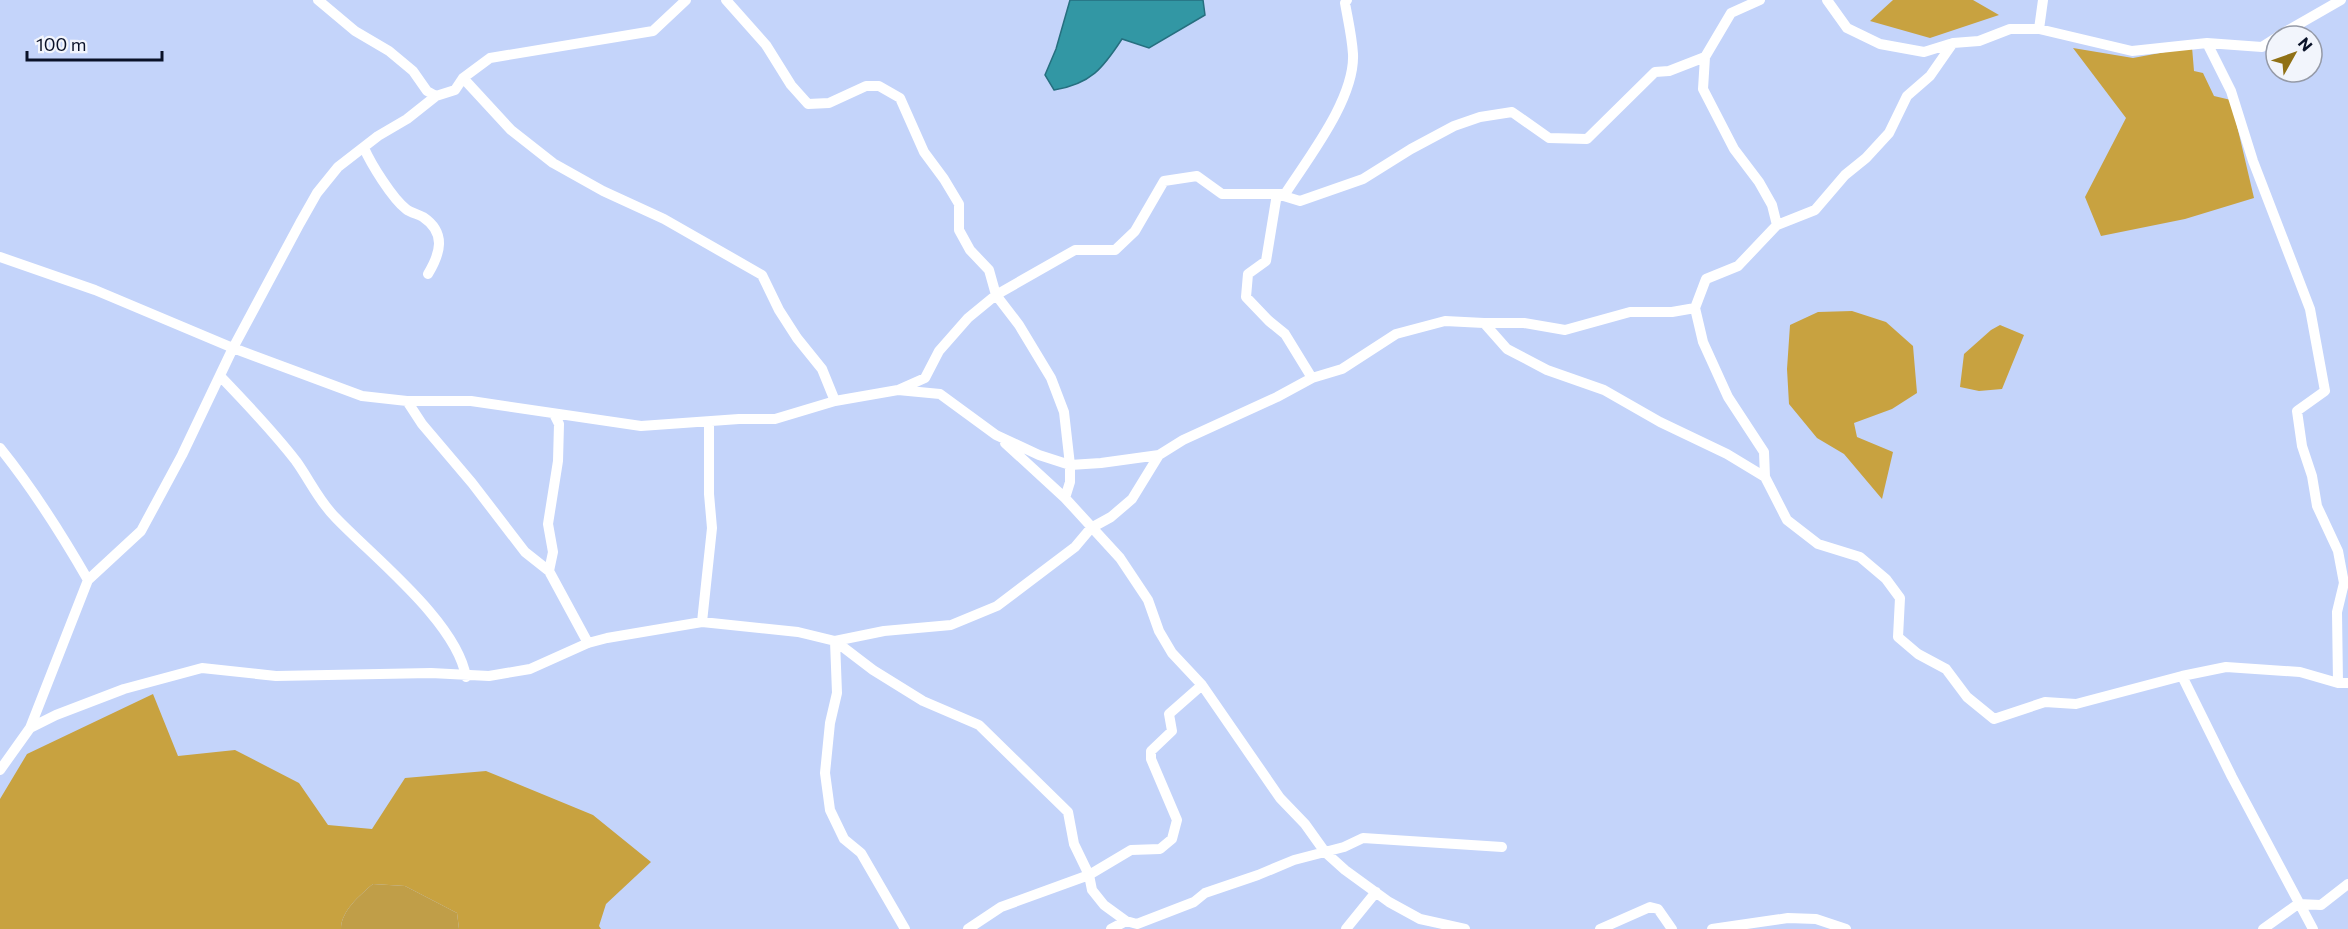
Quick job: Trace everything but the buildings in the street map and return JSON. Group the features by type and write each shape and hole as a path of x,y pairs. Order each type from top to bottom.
{"street":[{"path":"318,0 355,31 389,51 413,71 426,92 436,96"},
{"path":"0,770 30,728 88,580 141,531 182,455 233,348 317,193 338,167 436,96 455,90 463,78 490,58 653,31 686,0"},
{"path":"726,0 734,12 766,45 791,85 808,104 829,103 866,86 879,86 900,98 924,152 959,204 959,230 970,250 989,270 996,295 1020,325 1051,378 1064,412 1070,465 1070,482 1065,498"},
{"path":"0,257 94,290 233,348 362,396 407,402 471,401 641,426 775,419 835,401 897,390 925,378 939,351 968,318 996,295 1075,250 1115,250 1135,231 1164,181 1197,176 1222,194 1285,194 1321,143 1348,86 1354,55 1345,3 1347,0"},
{"path":"1760,0 1731,13 1705,57 1703,89 1734,149 1760,182 1772,205 1777,225"},
{"path":"1827,0 1847,28 1880,44 1924,52 1953,43 1979,41 2010,29 2039,29 2132,51 2207,43 2264,46"},
{"path":"2039,29 2043,0"},
{"path":"2299,24 2341,0"},
{"path":"1953,43 1930,76 1907,96 1889,133 1866,159 1845,175 1815,210 1777,225 1738,266 1706,279 1695,308 1703,342 1728,397 1764,452 1765,477 1787,520 1818,544 1860,557 1886,579 1900,598 1898,637 1918,654 1946,669 1967,697 1994,718 2045,702 2076,704 2182,675 2226,667 2300,672 2343,683 2337,612 2344,583 2338,551 2317,506 2296,411 2325,391 2310,309 2253,161 2231,91 2207,43"},
{"path":"1277,194 1300,201 1363,179 1454,126 1480,117 1512,112 1549,138 1587,139 1655,72 1669,71 1705,57"},
{"path":"463,78 511,130 553,163 603,191 664,219 762,275 779,310 797,338 822,369 835,401"},
{"path":"364,148 373,168 406,209 425,218 439,236 439,256 429,274"},
{"path":"1277,194 1266,261 1248,274 1246,297 1285,334 1312,378"},
{"path":"996,435 1039,455 1070,465 1159,455 1183,440 1277,397 1312,378 1342,369 1396,334 1444,321 1524,323 1565,330 1630,312 1672,312 1695,308"},
{"path":"1484,323 1507,349 1527,360 1547,370 1604,390 1660,422 1727,454 1765,477"},
{"path":"220,376 295,460 333,516 381,560 446,631 464,662 466,677"},
{"path":"897,390 940,394 996,435 1065,498 1120,558 1148,600 1159,631 1172,652 1202,685 1280,798 1305,824 1325,852 1345,870 1376,892 1420,919 1465,929"},
{"path":"407,402 422,424 466,474 525,552 549,571 588,643"},
{"path":"549,571 553,552 548,524 558,461 559,424 554,414"},
{"path":"702,622 712,528 709,494 710,422"},
{"path":"0,447 28,483 62,534 88,580"},
{"path":"835,641 885,631 951,625 997,606 1076,547 1091,528 1111,517 1132,499 1159,455"},
{"path":"30,728 56,715 124,689 202,668 276,676 431,674 489,676 530,669 588,643 702,622 798,632 835,641 873,670 923,701 979,725 1068,812 1074,844 1089,875 1092,890 1104,905 1134,925"},
{"path":"835,641 837,693 830,723 825,773 830,810 844,839 861,853 905,929"},
{"path":"2182,675 2298,904 2313,929"},
{"path":"968,929 1001,907 1089,875 1131,850 1160,849 1172,839 1177,820 1151,759 1151,751 1172,731 1169,714 1202,685"},
{"path":"1111,929 1134,925 1194,902 1205,893 1258,876 1294,860 1344,847 1363,838 1502,847"},
{"path":"2264,929 2298,904 2322,905 2348,884"},
{"path":"1346,929 1376,892"},
{"path":"1599,929 1650,907 1658,909 1672,929"},
{"path":"1712,929 1788,918 1816,920 1846,929"}],"shaded area":[{"path":"1070,0 1203,0 1205,15 1149,48 1122,39 1102,66 1087,79 1078,84 1054,90 1045,75 1056,49"},
{"path":"1893,0 1973,0 1999,15 1930,38 1870,21"},
{"path":"2192,47 2194,71 2203,73 2214,96 2231,100 2254,198 2185,219 2101,236 2085,197 2126,118 2073,48 2133,58"},
{"path":"1852,311 1886,322 1913,346 1917,393 1892,409 1854,423 1857,437 1893,452 1882,499 1844,454 1817,438 1789,404 1787,369 1790,325 1818,312"},
{"path":"2000,325 2024,335 2002,389 1979,391 1960,387 1964,354"},
{"path":"153,694 178,756 235,750 299,783 328,825 372,829 405,778 486,771 593,815 651,862 606,904 599,926 601,929 459,929 457,913 405,886 373,884 357,898 348,910 341,929 0,929 0,799 27,754"},
{"path":"373,884 405,886 457,913 459,929 341,929 348,910 357,898"}]}
